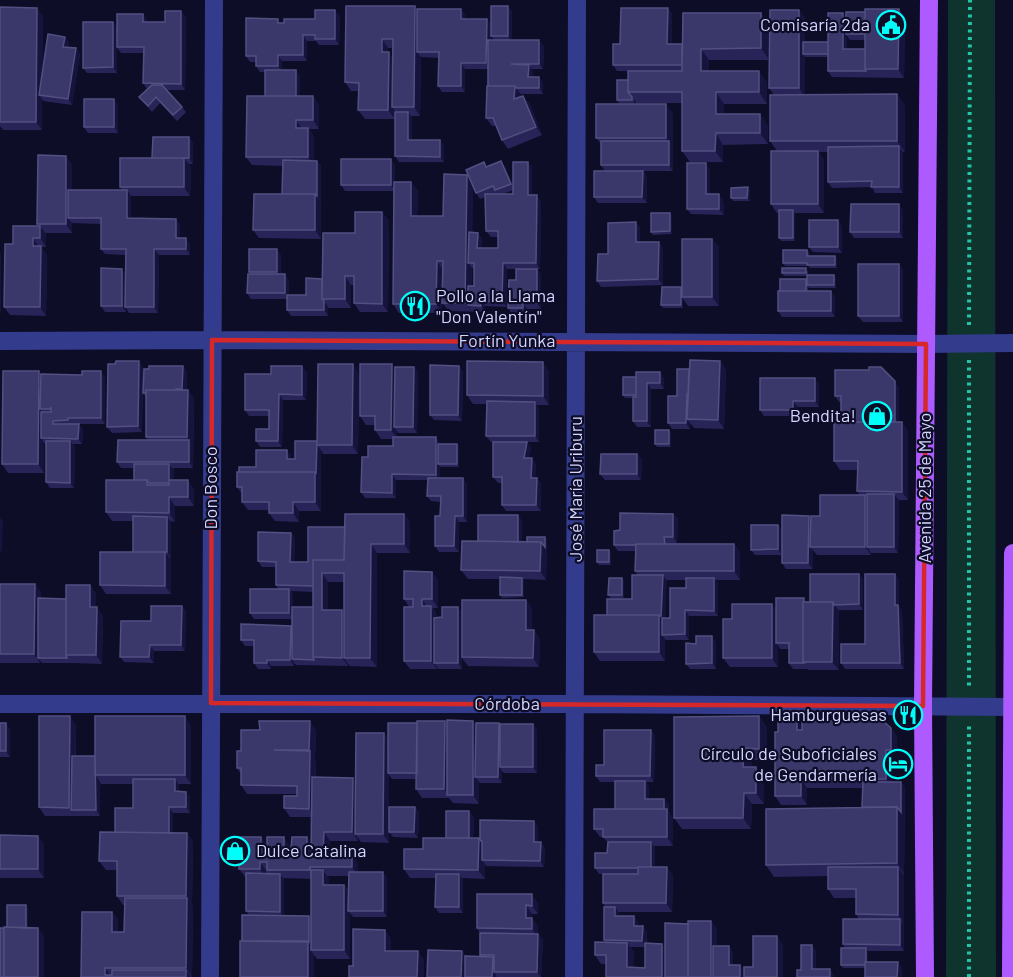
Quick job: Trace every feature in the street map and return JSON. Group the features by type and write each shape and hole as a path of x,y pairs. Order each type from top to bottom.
{"main road":[{"name":"Avenida 25 de Mayo","path":"925,977 923,706 928,0"},
{"path":"1011,977 1013,554"}],"street":[{"name":"Don Bosco","path":"210,977 214,0"},
{"name":"José María Uriburu","path":"574,977 577,0"},
{"name":"Fortín Yunka","path":"0,341 1013,343"},
{"name":"Córdoba","path":"0,704 1013,707"}],"path":[{"path":"969,977 970,0"}],"highlighted area":[{"path":"212,340 926,344 923,706 211,703"}],"green space":[{"path":"948,0 995,0 996,977 946,977"}],"building":[{"path":"346,6 415,6 414,107 392,107 393,39 382,39 382,52 389,52 388,110 358,110 359,83 345,82"},
{"path":"491,6 508,6 508,36 491,36"},
{"path":"0,7 37,8 36,122 0,122"},
{"path":"621,8 668,8 667,44 682,44 682,65 613,65 613,44 620,44"},
{"path":"417,9 461,9 461,19 487,19 486,63 461,63 461,86 438,86 439,52 417,52"},
{"path":"865,9 899,9 898,69 865,69"},
{"path":"315,10 335,10 335,39 315,39 315,35 303,35 303,55 278,55 278,66 256,66 256,56 246,56 246,18 278,19 278,23 284,23 284,19 315,19"},
{"path":"770,10 799,10 799,88 769,88"},
{"path":"165,11 181,11 181,84 143,83 144,47 117,47 117,14 143,14 143,22 165,22"},
{"path":"846,12 865,12 865,34 846,34"},
{"path":"683,13 761,13 761,48 701,49 701,71 759,71 759,92 716,92 716,114 760,114 760,133 716,133 715,151 682,151 682,92 628,92 628,71 682,71"},
{"path":"828,13 843,13 843,49 865,49 866,71 828,71"},
{"path":"83,22 113,22 113,67 83,68"},
{"path":"48,34 65,37 63,47 76,48 68,99 39,95"},
{"path":"488,40 539,40 539,64 511,64 529,65 528,77 539,77 539,88 488,86"},
{"path":"803,42 828,42 828,54 803,54"},
{"path":"265,70 296,70 296,96 265,96"},
{"path":"617,80 628,80 628,92 632,100 617,100"},
{"path":"152,85 162,85 182,107 173,115 156,97 148,106 139,97"},
{"path":"487,86 515,86 514,99 523,96 536,127 502,140 493,118 486,118"},
{"path":"897,94 897,141 770,141 770,95"},
{"path":"247,96 313,96 313,120 296,120 296,128 308,128 308,157 246,157"},
{"path":"84,99 114,99 114,127 84,127"},
{"path":"596,104 666,104 666,138 596,138"},
{"path":"395,112 408,112 408,140 440,140 440,157 395,156"},
{"path":"153,137 189,137 189,158 152,158"},
{"path":"601,141 669,141 669,165 601,165"},
{"path":"899,146 899,187 871,187 872,181 828,182 828,147"},
{"path":"771,151 818,151 818,204 771,204"},
{"path":"38,155 66,156 66,224 37,224"},
{"path":"120,158 184,158 184,187 120,187"},
{"path":"341,159 391,159 391,185 341,185"},
{"path":"283,160 317,161 317,196 315,194 282,194"},
{"path":"501,161 511,184 495,190 493,186 476,193 466,170 484,162 486,167"},
{"path":"513,162 528,162 528,195 537,195 536,263 503,263 502,301 480,301 481,306 468,305 468,286 474,286 474,263 468,263 469,232 478,233 477,248 498,248 498,231 486,231 485,194 513,194"},
{"path":"687,163 706,163 706,194 719,194 719,209 687,209"},
{"path":"594,171 643,171 642,197 594,197"},
{"path":"444,174 467,175 465,303 442,303 443,261 437,261 436,304 393,304 394,182 411,182 411,216 443,216"},
{"path":"748,187 747,198 731,198 731,188"},
{"path":"68,190 127,190 127,218 176,219 176,238 186,238 186,249 154,249 154,307 125,307 126,249 101,249 101,218 68,218"},
{"path":"254,194 315,194 315,230 253,230"},
{"path":"851,204 899,204 899,232 850,232"},
{"path":"779,210 793,210 793,238 779,238"},
{"path":"355,212 382,212 382,304 354,303 354,276 345,276 345,299 322,299 323,233 355,233"},
{"path":"651,213 670,213 670,231 651,232"},
{"path":"809,220 838,220 838,247 809,247"},
{"path":"636,222 636,242 659,242 658,279 597,281 598,254 608,254 608,223"},
{"path":"13,226 40,226 40,238 33,238 33,246 41,246 40,307 4,307 5,244 13,244"},
{"path":"682,239 712,239 712,297 682,297"},
{"path":"249,249 277,249 277,272 249,272"},
{"path":"783,250 807,250 807,256 835,256 835,265 783,263"},
{"path":"858,264 899,264 899,316 858,316"},
{"path":"101,268 122,269 122,306 101,306"},
{"path":"782,268 806,268 806,273 782,273"},
{"path":"516,269 537,269 537,303 523,303 523,308 508,308 509,280 516,280"},
{"path":"248,274 285,274 285,293 247,293"},
{"path":"807,275 834,275 834,285 807,285"},
{"path":"306,278 322,279 324,310 287,310 287,295 306,295"},
{"path":"780,279 806,279 806,291 780,291"},
{"path":"662,287 681,287 681,305 661,305"},
{"path":"778,291 831,291 831,311 778,311"},
{"path":"690,360 720,361 718,420 687,419"},
{"path":"116,361 139,361 138,426 107,427 108,364 115,364"},
{"path":"467,361 543,362 543,396 467,395"},
{"path":"318,364 353,364 352,445 317,445"},
{"path":"360,364 392,364 391,430 375,430 375,416 360,416"},
{"path":"430,365 459,366 458,415 430,415"},
{"path":"149,366 183,366 182,389 146,390 146,393 143,393 144,369 149,369"},
{"path":"271,366 302,366 302,395 279,394 278,441 256,441 256,429 269,429 269,410 245,410 245,374 271,374"},
{"path":"395,367 414,367 413,427 394,427"},
{"path":"869,367 881,367 895,381 895,422 841,422 841,396 835,396 835,370 869,370"},
{"path":"677,369 689,369 686,423 668,423 668,396 677,396"},
{"path":"3,371 39,371 38,464 2,464"},
{"path":"82,371 101,371 101,418 68,418 68,420 53,421 53,424 79,424 78,439 41,438 41,412 51,412 51,407 40,409 41,374 82,375"},
{"path":"636,372 660,372 660,383 647,383 647,421 633,421"},
{"path":"623,377 636,377 636,395 623,395"},
{"path":"760,378 815,378 815,401 793,401 793,410 760,410"},
{"path":"146,390 188,390 187,437 146,437"},
{"path":"487,401 535,402 535,436 486,436"},
{"path":"834,422 902,422 902,492 857,491 858,461 834,461"},
{"path":"655,430 669,430 669,444 655,444"},
{"path":"393,437 436,437 436,475 392,474 392,493 361,492 362,457 368,457 368,446 393,446"},
{"path":"118,440 189,440 189,462 117,462"},
{"path":"46,441 70,441 70,483 46,482"},
{"path":"295,441 317,441 316,474 315,472 239,472 239,467 256,467 256,450 287,450 287,459 295,459"},
{"path":"493,442 527,442 524,458 532,458 531,478 537,478 536,505 502,505 502,477 493,477"},
{"path":"438,444 457,444 457,464 438,464"},
{"path":"601,454 637,454 637,474 600,474"},
{"path":"134,464 169,464 169,483 134,480"},
{"path":"237,472 315,472 315,502 293,502 293,513 269,513 269,502 242,502 242,487 237,487"},
{"path":"428,478 463,478 463,516 455,516 454,546 435,546 435,516 440,516 441,496 427,496"},
{"path":"106,480 147,480 147,485 169,485 169,480 188,480 188,497 169,497 169,513 106,512"},
{"path":"867,494 894,494 894,547 867,547"},
{"path":"820,495 865,495 865,547 810,547 811,516 820,516"},
{"path":"620,513 673,514 673,537 664,537 665,544 614,545 614,531 620,530"},
{"path":"345,514 404,514 404,544 371,544 370,658 344,658 344,573 322,573 322,610 342,610 342,658 313,657 313,560 344,560"},
{"path":"478,515 518,515 518,542 478,541"},
{"path":"782,515 809,516 808,563 782,563"},
{"path":"133,516 167,517 167,552 133,552"},
{"path":"751,525 778,525 778,549 751,550"},
{"path":"308,527 345,527 344,560 313,560 313,586 276,585 276,562 258,561 258,532 291,533 290,562 308,562"},
{"path":"527,537 545,537 545,547 541,542 527,542"},
{"path":"462,541 541,542 540,571 461,570"},
{"path":"636,544 734,544 734,571 635,571"},
{"path":"597,550 609,550 609,562 597,562"},
{"path":"100,552 165,552 165,586 100,585"},
{"path":"404,571 432,572 432,599 422,599 422,606 431,606 431,661 404,661 404,607 413,607 413,599 404,599"},
{"path":"810,574 859,574 859,604 834,605 833,602 810,602"},
{"path":"865,574 895,574 900,663 841,663 841,644 865,644"},
{"path":"632,575 663,575 661,616 607,615 607,599 632,599"},
{"path":"500,577 522,578 522,595 500,595"},
{"path":"609,578 622,578 622,595 608,595"},
{"path":"686,578 714,578 714,611 685,610 685,634 662,635 662,618 670,618 670,588 686,588"},
{"path":"0,584 35,584 34,654 0,654"},
{"path":"66,585 90,585 90,607 97,607 96,655 66,655"},
{"path":"250,589 289,589 289,613 250,613"},
{"path":"38,598 66,599 67,658 38,658"},
{"path":"776,598 804,598 804,663 789,663 789,643 776,643"},
{"path":"462,600 526,600 526,630 534,630 533,658 462,657"},
{"path":"803,602 833,602 832,662 803,662"},
{"path":"732,604 772,604 772,658 723,658 723,619 732,619"},
{"path":"151,606 182,606 181,645 150,645 149,657 120,657 121,621 151,621"},
{"path":"292,607 313,607 314,660 292,659"},
{"path":"442,607 458,607 458,663 434,663 434,618 442,617"},
{"path":"594,615 659,615 659,652 594,652"},
{"path":"241,624 291,626 290,660 267,660 267,663 254,663 254,640 241,640"},
{"path":"696,636 712,636 712,663 686,664 686,643 696,644"},
{"path":"39,716 70,716 69,808 39,807"},
{"path":"95,716 185,716 185,775 95,775"},
{"path":"759,716 759,749 744,748 743,767 756,767 756,793 744,793 743,818 674,818 674,717"},
{"path":"778,719 797,719 797,730 802,730 802,721 882,720 891,728 891,750 886,750 886,779 801,779 801,796 775,796 775,732 778,732"},
{"path":"447,720 473,721 473,795 447,795"},
{"path":"259,721 310,721 309,750 274,750 310,751 309,809 284,808 284,796 297,796 297,786 241,785 241,768 237,768 237,751 241,751 241,730 260,730"},
{"path":"417,721 445,721 444,789 416,789"},
{"path":"0,723 6,723 6,751 0,751"},
{"path":"388,723 417,723 417,773 388,773"},
{"path":"476,723 499,723 498,777 475,777"},
{"path":"500,724 533,724 533,767 500,767"},
{"path":"604,730 651,730 650,776 596,776 596,765 604,765"},
{"path":"356,733 384,733 383,834 355,834"},
{"path":"72,756 95,756 96,810 71,810"},
{"path":"312,777 353,778 352,832 324,832 323,854 352,854 352,867 267,870 267,862 260,862 260,869 239,869 239,837 261,837 261,847 267,847 267,837 284,837 284,848 291,848 292,837 307,837 307,858 311,858"},
{"path":"133,779 175,779 175,791 186,792 186,807 169,807 169,833 115,832 115,808 133,808"},
{"path":"615,781 645,781 645,799 664,799 664,809 615,809"},
{"path":"863,782 901,782 901,812 897,807 862,807"},
{"path":"389,807 415,807 414,832 389,832"},
{"path":"897,807 897,863 766,865 766,809"},
{"path":"594,809 667,809 667,837 603,837 603,829 594,829"},
{"path":"446,811 469,811 469,838 446,838"},
{"path":"480,820 534,821 534,842 541,842 540,861 482,860"},
{"path":"100,832 187,833 186,896 117,896 117,861 99,861"},
{"path":"0,835 38,836 38,869 0,869"},
{"path":"423,838 479,838 478,870 404,869 404,849 423,849"},
{"path":"608,842 651,842 651,867 595,868 595,853 607,853"},
{"path":"638,867 667,867 666,903 603,903 603,874 638,874"},
{"path":"828,867 898,867 898,915 856,914 856,889 828,889"},
{"path":"311,870 323,870 323,885 344,885 344,950 311,950"},
{"path":"349,872 383,872 383,911 348,911"},
{"path":"246,873 280,874 280,912 246,911"},
{"path":"436,874 459,874 459,907 435,907"},
{"path":"477,894 532,894 532,906 526,905 526,918 532,918 532,929 477,928"},
{"path":"125,898 187,898 186,968 105,968 105,975 112,975 112,970 186,970 186,977 81,977 82,912 112,912 112,932 124,932"},
{"path":"7,905 26,905 26,928 7,927"},
{"path":"604,907 615,907 615,916 634,916 634,926 643,926 642,941 604,940"},
{"path":"242,915 309,916 309,942 242,941"},
{"path":"843,919 900,919 900,945 843,944"},
{"path":"688,921 711,921 711,977 688,977"},
{"path":"665,923 688,924 688,977 665,977"},
{"path":"4,927 38,928 38,977 4,977"},
{"path":"0,928 4,928 4,977 0,977"},
{"path":"353,929 385,930 385,951 418,951 417,977 349,977 349,966 353,966"},
{"path":"480,933 538,934 537,972 494,972 494,955 480,955"},
{"path":"753,936 777,936 777,977 744,977 744,967 753,967"},
{"path":"240,941 308,941 308,977 240,977"},
{"path":"595,942 627,943 627,967 645,968 645,943 662,944 662,977 606,977 606,955 595,955"},
{"path":"801,945 812,945 812,969 830,969 830,977 797,977 797,970 801,970"},
{"path":"713,946 729,946 729,965 740,965 740,977 713,977"},
{"path":"841,948 866,948 865,965 841,965"},
{"path":"428,950 462,951 461,977 427,977"},
{"path":"465,956 493,957 492,977 465,977"},
{"path":"865,962 898,962 897,977 865,977"}],"place":[{"name":"Comisaría 2da","path":"891,25"},
{"name":"Pollo a la Llama \"Don Valentín\"","path":"415,306"},
{"name":"Bendita!","path":"877,416"},
{"name":"Hamburguesas","path":"908,715"},
{"name":"Círculo de Suboficiales de Gendarmería","path":"898,764"},
{"name":"Dulce Catalina","path":"235,851"}]}
